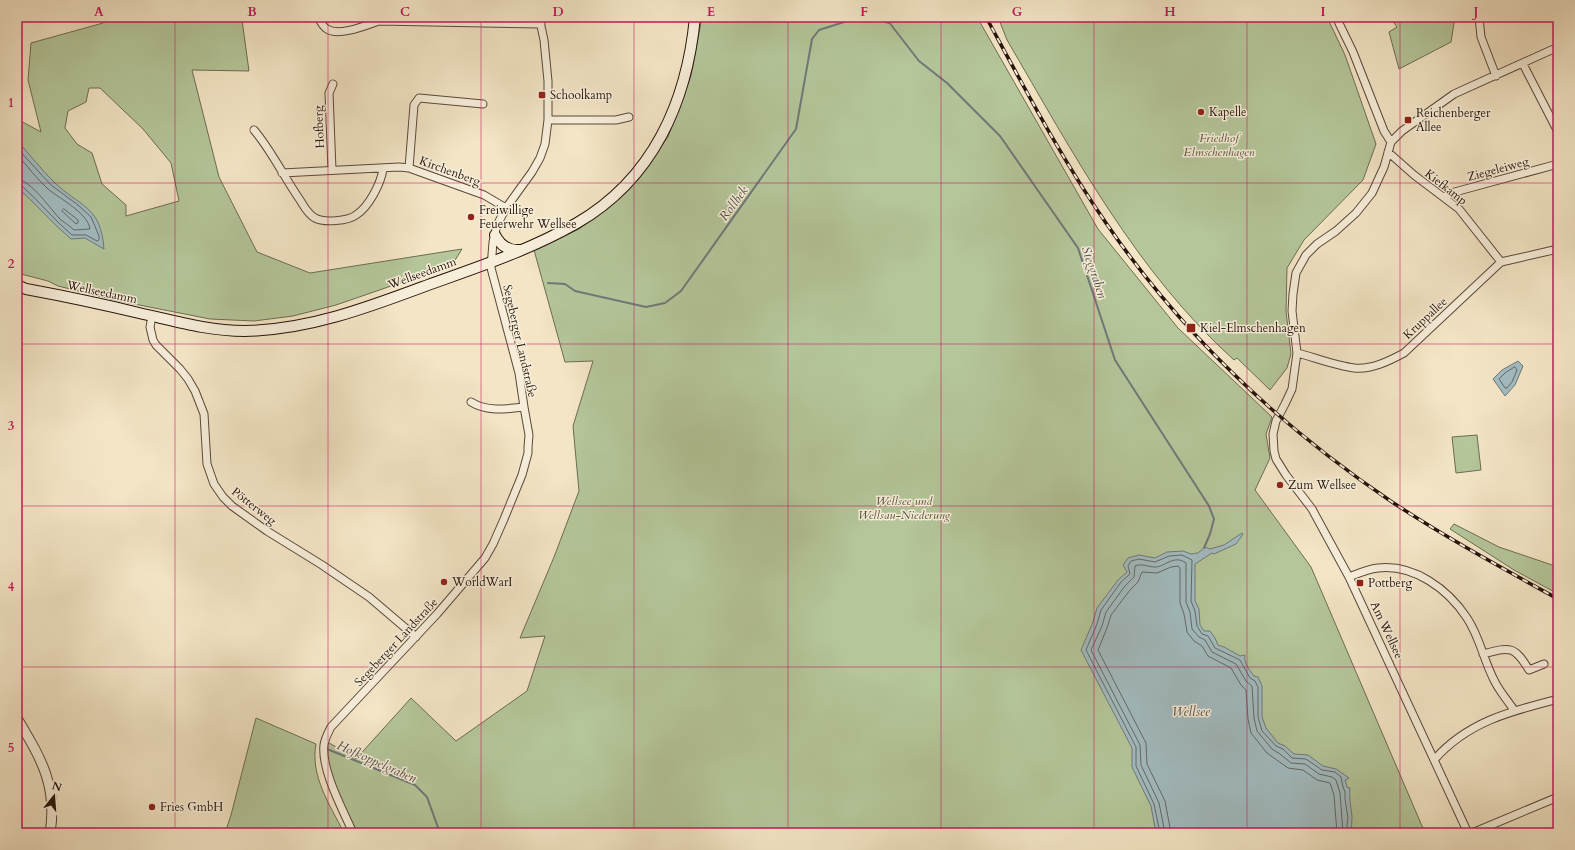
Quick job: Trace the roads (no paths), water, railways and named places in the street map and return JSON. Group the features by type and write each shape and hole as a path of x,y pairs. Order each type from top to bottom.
{"main road":[{"name":"Wellseedamm","path":"20,288 211,329 245,331 295,327 363,308 520,250 574,224 598,208 624,186 645,161 664,132 680,95 689,59 695,17"},
{"path":"495,235 503,246 510,249 520,250"}],"street":[{"path":"318,17 327,29 334,32 354,30 379,21 540,21"},
{"path":"1336,17 1353,52 1384,131 1391,142"},
{"path":"1479,17 1482,37 1496,76"},
{"name":"Segeberger Landstraße","path":"353,833 325,765 324,752 326,736 331,727 416,637 476,568 493,544 522,474 528,453 529,435 519,374 491,268 491,261 497,226 506,208 532,172 540,158 545,144 548,120 548,81 540,21"},
{"path":"1297,353 1292,311 1296,273 1306,255 1317,244 1336,231 1356,213 1372,193 1384,167 1391,142 1402,131 1454,94 1558,47"},
{"path":"1523,64 1558,132"},
{"name":"Hofberg","path":"332,170 329,93 333,84"},
{"path":"409,168 414,105 419,98 483,104"},
{"path":"548,120 616,120 629,117"},
{"path":"254,130 263,141 309,214 314,218 326,221 350,218 360,213 365,208 382,178 383,169"},
{"name":"Kiefkamp","path":"1388,152 1414,175 1459,209 1501,262"},
{"name":"Ziegeleiweg","path":"1445,197 1451,193 1558,164"},
{"name":"Kirchenberg","path":"282,173 409,168 484,195 506,208"},
{"path":"1501,262 1558,249"},
{"name":"Kruppallee","path":"1297,353 1354,368 1368,367 1386,362 1404,353 1501,262"},
{"name":"Pötterweg","path":"152,316 150,327 153,340 156,345 180,369 195,391 204,414 207,464 214,484 223,497 232,506 267,531 322,565 369,597 416,637"},
{"name":"Am Wellsee","path":"1297,353 1292,389 1286,404 1276,421 1273,440 1276,459 1286,475 1312,509 1349,577 1468,833"},
{"path":"471,402 478,406 492,409 524,407"},
{"path":"1349,577 1378,568 1393,568 1422,576 1432,582 1445,593 1468,618 1495,683 1514,710"},
{"path":"1483,654 1505,648 1514,651 1522,658 1530,670 1544,664"},
{"path":"1434,760 1444,749 1470,731 1493,718 1514,710 1558,699"},
{"path":"17,718 36,750 46,774 52,804 50,833"},
{"path":"1472,833 1558,797"}],"water":[{"path":"17,144 20,144 53,181 87,208 93,215 98,223 102,235 104,249 85,238 71,239 17,187"},
{"path":"1518,361 1523,366 1515,385 1505,396 1493,379 1502,370"},
{"name":"Wellsee","path":"1242,533 1243,534 1236,544 1214,554 1212,553 1195,564 1195,601 1199,609 1200,625 1204,631 1210,631 1218,645 1240,656 1245,655 1247,666 1254,676 1258,677 1262,686 1262,717 1266,728 1278,743 1285,746 1294,754 1308,755 1323,766 1336,769 1349,778 1345,780 1347,787 1350,788 1352,833 1156,833 1151,806 1132,767 1132,748 1081,650 1093,622 1097,608 1118,580 1127,572 1123,565 1128,558 1139,555 1155,558 1167,552 1183,551 1191,554 1198,553 1205,547 1210,549 1224,545"}],"waterway":[{"name":"Rollbek","path":"548,283 565,284 575,291 646,307 665,303 681,291 796,129 812,39 819,30 860,17"},
{"name":"Rollbek","path":"869,17 889,23"},
{"name":"Steggraben","path":"885,17 919,61 947,83 1000,136 1078,248 1115,360 1209,506 1214,519 1204,548"},
{"name":"Hofkoppelgraben","path":"327,749 415,785 427,797 440,833"}],"railway":[{"path":"986,17 1043,122 1106,223 1167,303 1236,376 1311,442 1392,502 1432,528 1558,599"}],"place":[{"name":"Schoolkamp","path":"542,95"},
{"name":"Kapelle","path":"1201,112"},
{"name":"Reichenberger Allee","path":"1408,120"},
{"name":"Freiwillige Feuerwehr Wellsee","path":"471,217"},
{"name":"Kiel-Elmschenhagen","path":"1191,328"},
{"name":"Zum Wellsee","path":"1280,485"},
{"name":"WorldWarI","path":"444,582"},
{"name":"Pottberg","path":"1360,583"},
{"name":"Fries GmbH","path":"152,807"}],"park label":[{"name":"Friedhof Elmschenhagen","path":"1219,145"},
{"name":"Wellsee und Wellsau-Niederung","path":"904,508"}]}
